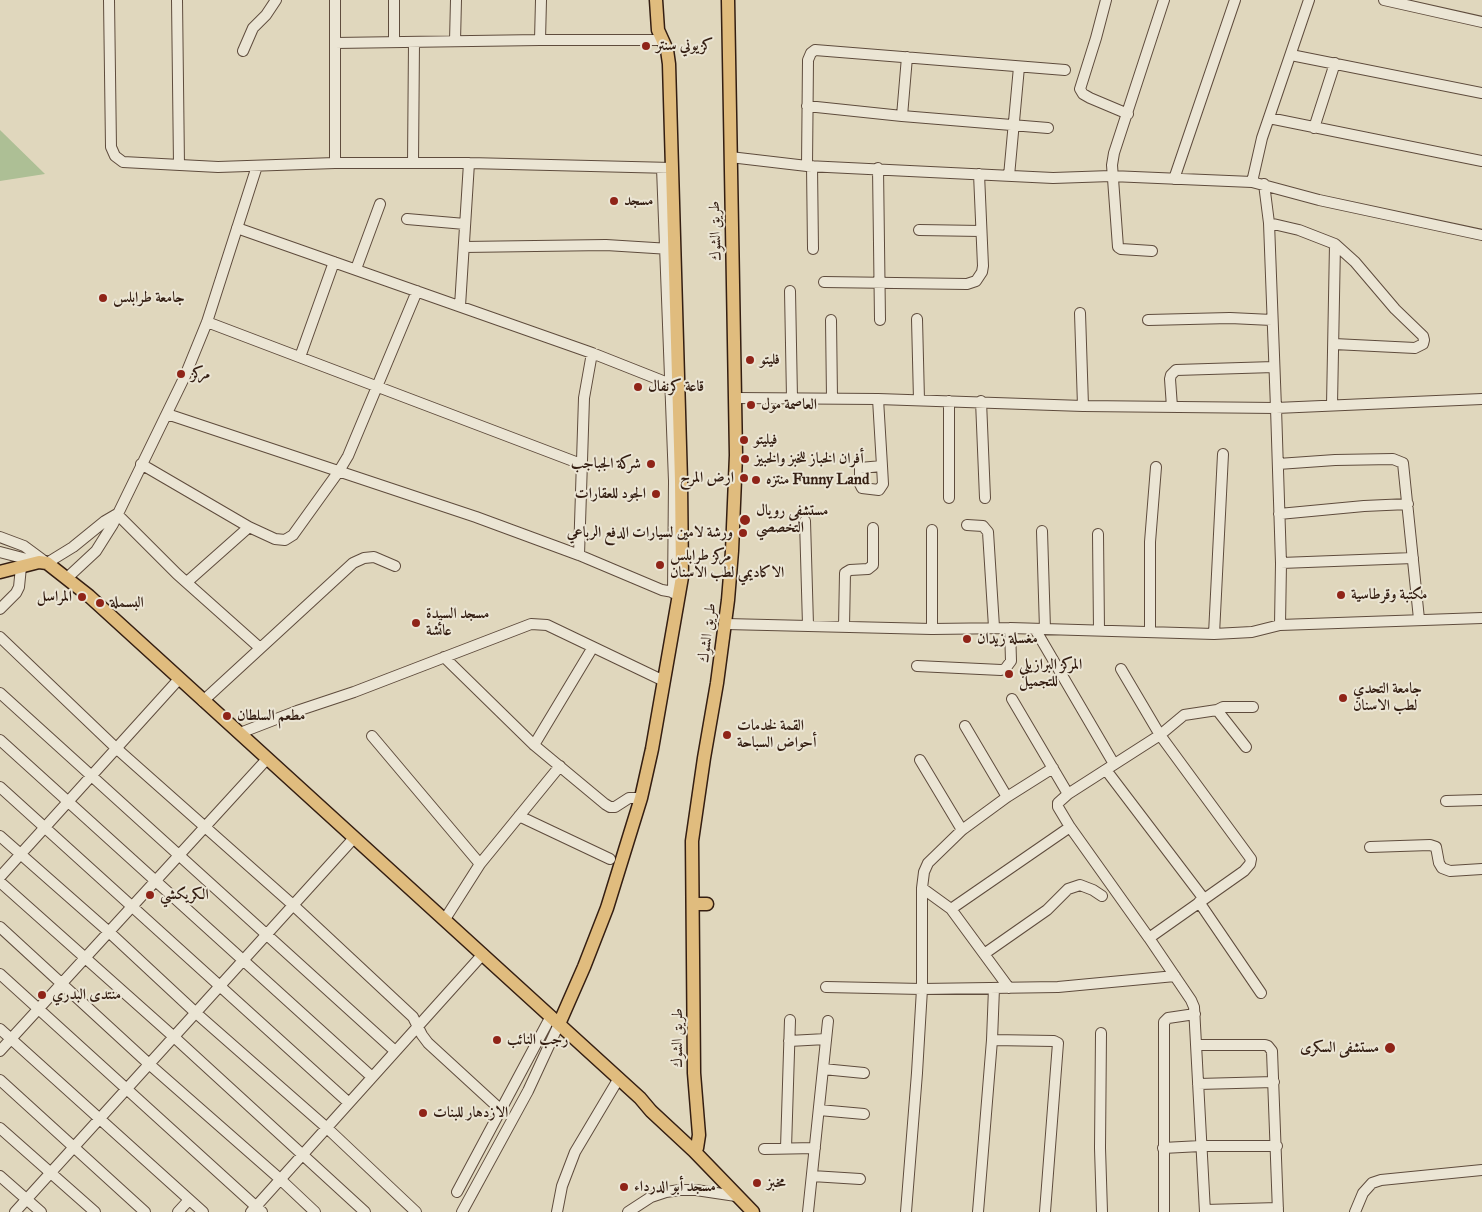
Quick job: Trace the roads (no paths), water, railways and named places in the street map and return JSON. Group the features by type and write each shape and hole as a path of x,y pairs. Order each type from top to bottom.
{"main road":[{"path":"555,1020 584,967 608,908 640,798 652,750 682,565 669,249 667,168 669,54 657,24 656,0"},
{"name":"طريق الشوك","path":"696,1150 698,1135 694,1073 693,826 726,624 735,488 736,398 728,0"},
{"path":"2,572 43,562 89,596 619,1078 651,1111 738,1190 752,1211"},
{"path":"693,904 707,904"},
{"path":"696,1150 736,1196 752,1211"}],"street":[{"path":"109,0 112,152 123,162 257,166 335,163 469,163 667,168"},
{"path":"177,0 179,165"},
{"path":"243,51 252,28 266,15 276,0"},
{"path":"335,0 335,163"},
{"path":"394,0 394,42"},
{"path":"455,41 456,0"},
{"path":"540,40 541,0"},
{"path":"1106,0 1080,89 1083,94 1090,98 1128,114"},
{"path":"1152,251 1121,249 1118,247 1112,176 1114,153 1164,0"},
{"path":"1174,179 1235,0"},
{"path":"1252,182 1260,146 1309,0"},
{"path":"1384,0 1482,22"},
{"path":"335,43 662,40"},
{"path":"413,163 414,42"},
{"path":"813,249 808,106 809,57 815,50 1064,70"},
{"path":"1291,55 1482,93"},
{"path":"902,116 908,57"},
{"path":"1314,128 1335,63"},
{"path":"1009,176 1019,67"},
{"path":"808,106 1048,128"},
{"path":"1269,118 1482,161"},
{"path":"730,157 809,166 1009,176 1070,178 1112,176 1252,182 1319,200 1482,234"},
{"path":"460,306 469,163"},
{"path":"67,578 96,551 113,524 185,376 207,322 257,166"},
{"path":"878,168 880,320"},
{"path":"824,282 967,284 976,281 982,272 979,174"},
{"path":"1264,184 1269,223 1276,408 1281,563 1280,625"},
{"path":"356,269 380,204"},
{"path":"407,219 465,224"},
{"path":"1269,223 1299,230 1335,244 1355,262 1395,309 1423,336 1424,340 1416,348 1334,344"},
{"path":"237,228 592,353 674,386"},
{"path":"919,230 981,231"},
{"path":"1332,405 1335,244"},
{"path":"464,247 606,245 669,249"},
{"path":"300,357 334,262"},
{"path":"141,464 249,527 275,539 285,540 293,534 339,471 355,441 417,291"},
{"path":"790,291 792,398"},
{"path":"1080,313 1082,406"},
{"path":"1148,320 1221,318 1272,320"},
{"path":"917,319 919,400"},
{"path":"832,320 832,398"},
{"path":"207,322 581,464"},
{"path":"579,555 584,398 592,353"},
{"path":"1172,407 1170,379 1176,370 1274,367"},
{"path":"736,398 832,398 981,401 1082,406 1276,408 1482,399"},
{"path":"878,399 882,466"},
{"path":"949,401 949,498"},
{"path":"981,401 985,498"},
{"path":"167,414 476,517 579,555 662,590 676,593"},
{"path":"1214,634 1223,454"},
{"path":"1278,464 1335,460 1394,459 1403,463 1419,619"},
{"path":"1150,632 1150,542 1156,467"},
{"path":"1279,514 1408,504"},
{"path":"4,553 43,562 73,547 105,521 117,514"},
{"path":"117,514 187,582 260,648"},
{"path":"805,521 808,625"},
{"path":"967,525 983,526 988,532 994,627"},
{"path":"187,582 249,527"},
{"path":"844,627 845,573 850,570 868,570 873,565 873,528"},
{"path":"932,530 932,629"},
{"path":"1042,531 1040,629 1110,767 1201,900 1261,993"},
{"path":"1098,534 1099,630"},
{"path":"2,572 4,538 24,546 43,562"},
{"path":"203,701 353,563 364,558 374,557 395,566"},
{"path":"1281,563 1413,558"},
{"path":"0,609 16,593 19,587 21,567"},
{"path":"726,624 932,629 994,627 1214,634 1252,632 1280,625 1482,618"},
{"path":"240,733 354,692 526,625 536,623 546,625 664,681"},
{"path":"917,666 1005,669 1011,661 1010,628"},
{"path":"0,637 116,748 293,905 413,1017 428,1043 501,1110"},
{"path":"534,745 593,647"},
{"path":"444,657 534,745 607,806 618,806 629,798 640,798"},
{"path":"1121,669 1160,735 1251,859 1250,864 1244,871 1149,938"},
{"path":"0,876 179,679"},
{"path":"0,693 395,1051"},
{"path":"1012,698 1068,794"},
{"path":"1196,1045 1268,1046 1272,1050 1278,1210 1205,1211 1196,1045 1195,1014 1191,1000 1070,828 1058,807 1058,803 1068,794 1160,735 1184,715 1226,707 1253,707"},
{"path":"1217,710 1246,747"},
{"path":"965,726 1007,796"},
{"path":"372,736 480,864"},
{"path":"0,740 372,1077"},
{"path":"0,1051 268,759"},
{"path":"920,760 962,830"},
{"path":"445,919 480,864 560,766"},
{"path":"906,1212 918,1073 922,989 922,888 924,872 928,863 962,830 1007,796 1053,768"},
{"path":"0,787 349,1103"},
{"path":"1446,802 1482,800"},
{"path":"519,816 610,859"},
{"path":"951,909 1070,828"},
{"path":"0,836 326,1128 416,1212"},
{"path":"16,1212 354,838"},
{"path":"1370,847 1430,844 1436,847 1439,864 1442,868 1450,871 1482,869"},
{"path":"0,882 174,1037 365,1212"},
{"path":"984,954 1047,910 1068,889 1080,886 1093,890 1102,896"},
{"path":"922,888 951,909 1009,988"},
{"path":"0,927 149,1064 315,1212"},
{"path":"0,974 127,1089 256,1210 280,1179 483,954"},
{"path":"826,987 922,989 1058,987 1175,976"},
{"path":"978,1212 992,1040 994,988"},
{"path":"1164,1212 1164,1022 1168,1018 1195,1014"},
{"path":"457,1192 501,1110 555,1020"},
{"path":"462,1212 528,1091 555,1020"},
{"path":"786,1148 790,1020"},
{"path":"808,1212 828,1021"},
{"path":"0,1029 203,1212"},
{"path":"1101,1033 1100,1148 1102,1212"},
{"path":"789,1041 826,1039"},
{"path":"992,1040 1054,1041 1058,1043 1045,1212"},
{"path":"823,1069 864,1073"},
{"path":"557,1212 564,1180 575,1152 619,1078"},
{"path":"0,1080 145,1212"},
{"path":"1198,1084 1274,1082"},
{"path":"819,1110 864,1114"},
{"path":"0,1128 95,1212"},
{"path":"1163,1148 1277,1146"},
{"path":"764,1149 815,1148"},
{"path":"1355,1212 1363,1192 1372,1183 1381,1180 1482,1170"},
{"path":"0,1176 41,1212"},
{"path":"812,1176 860,1179"},
{"path":"628,1212 651,1197 666,1192 696,1190 736,1196"},
{"path":"178,1212 189,1200"}],"place":[{"name":"كزيوني سنتر","path":"646,46"},
{"name":"مسجد","path":"614,201"},
{"name":"جامعة طرابلس","path":"103,298"},
{"name":"فليتو","path":"750,360"},
{"name":"مركز","path":"181,374"},
{"name":"قاعة كرنفال","path":"638,387"},
{"name":"العاصمة مول","path":"751,405"},
{"name":"فيليتو","path":"744,440"},
{"name":"أفران الخباز للخبز والخبيز","path":"745,459"},
{"name":"شركة الجباجب","path":"651,464"},
{"name":"ارض المرح","path":"744,478"},
{"name":"منتزه Funny Land","path":"756,480"},
{"name":"الجود للعقارات","path":"656,494"},
{"name":"مستشفى رويال التخصصي","path":"745,520"},
{"name":"ورشة لامين لسيارات الدفع الرباعي","path":"743,533"},
{"name":"مركز طرابلس الاكاديمي لطب الاسنان","path":"660,565"},
{"name":"مكتبة وقرطاسية","path":"1341,595"},
{"name":"المراسل","path":"82,597"},
{"name":"البسملة","path":"100,603"},
{"name":"مسجد السيدة عائشة","path":"416,623"},
{"name":"مغسلة زيدان","path":"967,639"},
{"name":"المركز البرازيلي للتجميل","path":"1009,674"},
{"name":"جامعة التحدي لطب الاسنان","path":"1343,698"},
{"name":"مطعم السلطان","path":"227,716"},
{"name":"القمة لخدمات أحواض السباحة","path":"727,735"},
{"name":"الكريكشي","path":"150,895"},
{"name":"منتدى البدري","path":"42,995"},
{"name":"رجب النائب","path":"497,1040"},
{"name":"مستشفى السكرى","path":"1390,1048"},
{"name":"الازدهار للبنات","path":"423,1113"},
{"name":"مخبز","path":"757,1183"},
{"name":"مسجد أبو الدرداء","path":"624,1187"}]}
